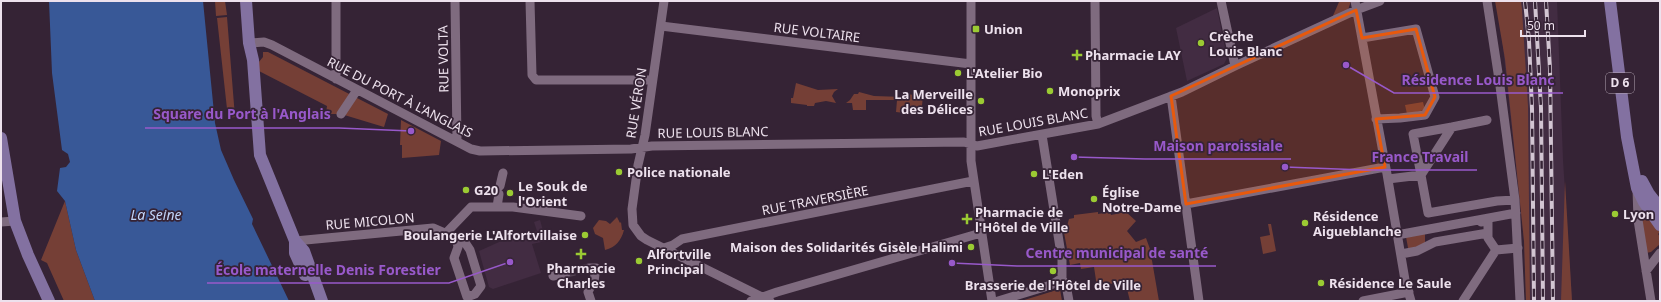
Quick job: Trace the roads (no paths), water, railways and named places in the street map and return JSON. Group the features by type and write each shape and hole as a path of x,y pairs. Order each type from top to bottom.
{"main road":[{"path":"242,1 248,28"},
{"path":"246,1 249,43 253,60 260,154 295,241 304,251 322,301"},
{"name":"D 6","path":"1610,1 1627,137 1637,188 1644,202 1660,225"},
{"path":"1,138 15,221 28,255 49,301"},
{"name":"D 6","path":"1633,164 1650,194 1660,208"},
{"path":"295,241 295,253 316,301"}],"street":[{"path":"336,1 336,79"},
{"name":"RUE VOLTA","path":"455,1 457,141"},
{"path":"530,1 532,75 536,80 652,80"},
{"name":"RUE VÉRON","path":"664,1 645,135 638,165 632,209 632,218 636,231 641,236 664,248 767,299"},
{"path":"971,1 970,144 973,181 992,301"},
{"path":"1095,1 1096,116 1098,124"},
{"path":"1222,1 1235,66"},
{"name":"RUE LOUIS BLANC","path":"642,148 652,146 964,142 977,146 1098,124 1171,96 1356,6 1380,1"},
{"path":"1487,1 1515,200 1520,301"},
{"path":"1356,6 1397,235 1410,297 1363,301"},
{"name":"RUE VOLTAIRE","path":"661,26 971,64"},
{"path":"1362,38 1416,29 1435,96 1425,115 1376,119"},
{"name":"RUE DU PORT À L'ANGLAIS","path":"249,43 264,42 470,149 480,151 631,150 642,148"},
{"path":"341,114 357,90"},
{"path":"1171,96 1199,301"},
{"path":"1487,120 1414,134 1428,213 1515,200"},
{"path":"1388,179 1421,174 1452,127"},
{"path":"1042,135 1062,260 1062,278 1067,290 1069,301"},
{"path":"1186,204 1386,167"},
{"path":"497,207 503,173"},
{"name":"RUE TRAVERSIÈRE","path":"664,248 682,240 973,181"},
{"path":"1637,188 1638,220 1651,301"},
{"path":"446,233 471,207 513,207 581,216"},
{"path":"1397,235 1516,213"},
{"path":"1434,230 1488,220 1488,238 1496,250"},
{"path":"1,222 15,221"},
{"name":"RUE MICOLON","path":"295,241 433,228 456,238 466,244 470,250 481,286 475,294 467,297 454,258 458,248 456,238"},
{"path":"751,301 767,299 981,233"},
{"path":"1401,254 1417,250 1435,242 1488,233"},
{"path":"1496,250 1518,248"},
{"path":"1463,301 1496,250"},
{"path":"1646,271 1660,253"},
{"path":"589,268 596,268 593,283 588,292 591,301"},
{"path":"553,276 566,273"},
{"path":"998,301 1052,285 1062,278"}],"water":[{"name":"La Seine","path":"49,1 203,1 215,123 221,150 253,219 252,224 289,301 95,301 76,250 65,201 57,191 60,168 66,167 70,162 68,154 62,150 52,73"}],"tunnel":[{"path":"566,273 589,268"}],"railway":[{"path":"1525,1 1529,41 1532,109 1534,301"},
{"path":"1535,1 1541,108 1543,301"},
{"path":"1546,1 1550,69 1553,301"}],"place":[{"name":"Union","path":"976,29"},
{"name":"Crèche Louis Blanc","path":"1201,43"},
{"name":"Pharmacie LAY","path":"1077,55"},
{"name":"Résidence Louis Blanc","path":"1346,65"},
{"name":"L'Atelier Bio","path":"958,73"},
{"name":"Monoprix","path":"1050,91"},
{"name":"La Merveille des Délices","path":"981,101"},
{"name":"Square du Port à l'Anglais","path":"411,131"},
{"name":"Maison paroissiale","path":"1074,157"},
{"name":"France Travail","path":"1285,167"},
{"name":"Police nationale","path":"619,172"},
{"name":"L'Eden","path":"1034,174"},
{"name":"G20","path":"466,190"},
{"name":"Le Souk de l'Orient","path":"510,193"},
{"name":"Église Notre-Dame","path":"1094,199"},
{"name":"Lyon","path":"1615,214"},
{"name":"Pharmacie de l'Hôtel de Ville","path":"967,219"},
{"name":"Résidence Aigueblanche","path":"1305,223"},
{"name":"Boulangerie L'Alfortvillaise","path":"585,235"},
{"name":"Maison des Solidarités Gisèle Halimi","path":"971,247"},
{"name":"Pharmacie Charles","path":"581,254"},
{"name":"Alfortville Principal","path":"639,261"},
{"name":"École maternelle Denis Forestier","path":"510,262"},
{"name":"Centre municipal de santé","path":"952,263"},
{"name":"Brasserie de l'Hôtel de Ville","path":"1053,271"},
{"name":"Résidence Le Saule","path":"1321,283"}]}
